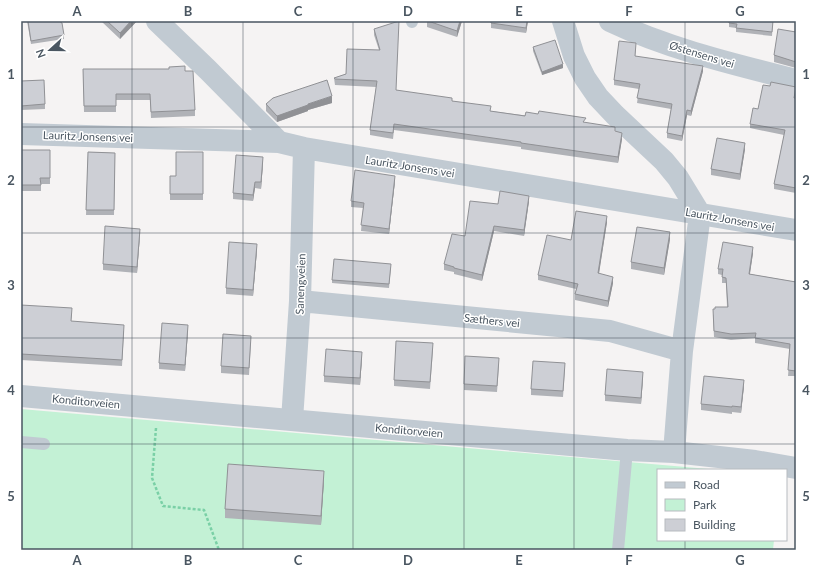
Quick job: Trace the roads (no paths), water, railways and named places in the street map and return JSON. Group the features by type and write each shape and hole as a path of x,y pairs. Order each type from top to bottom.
{"street":[{"path":"157,21 279,142"},
{"path":"563,21 574,56 585,78 598,97 615,115 664,160 678,178 700,214 682,351 674,452"},
{"name":"Østensens vei","path":"610,21 670,46 720,61 796,80"},
{"name":"Lauritz Jonsens vei","path":"21,134 279,142 304,148 796,230"},
{"name":"Sanengveien","path":"292,420 300,301 304,148"},
{"name":"Sæthers vei","path":"300,301 610,331 682,351"},
{"name":"Konditorveien","path":"21,396 627,450 674,452 755,461 796,468"}],"lane":[{"path":"21,442 44,444"},
{"path":"618,550 627,450"}]}
